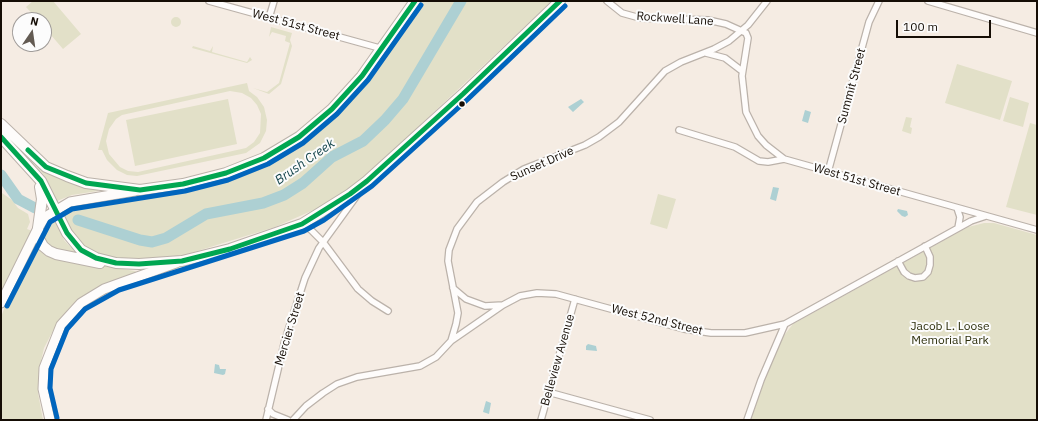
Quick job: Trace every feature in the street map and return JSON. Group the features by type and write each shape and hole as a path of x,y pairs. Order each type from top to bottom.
{"highway":[{"path":"1,124 46,167 86,183 140,190 183,184 226,173 264,158 299,137 332,109 362,76 383,49 415,1"},
{"path":"3,139 11,154 41,187 42,199 38,228 41,243 49,251 93,263 138,264 182,261 230,249 302,224 367,181 463,94 560,1"},
{"path":"3,139 41,181 67,233 81,250 96,258 116,263"}],"main road":[{"path":"1,303 38,228 45,218 70,202 140,190"},
{"path":"50,420 43,389 44,368 61,325 81,303 104,289 182,261"}],"street":[{"name":"West 51st Street","path":"209,1 383,49"},
{"path":"269,18 274,1"},
{"name":"Rockwell Lane","path":"607,1 622,13 640,18 708,20 726,24 742,31"},
{"name":"Sunset Drive","path":"451,341 458,313 448,261 449,250 457,229 477,202 503,182 524,169 585,145 599,137 619,122 665,71 681,62 719,47 742,31 767,1"},
{"name":"Summit Street","path":"828,172 869,22 879,1"},
{"path":"927,2 1037,33"},
{"path":"742,31 748,38 742,71 746,112 750,123 766,145 784,159"},
{"path":"705,53 725,58 742,71"},
{"name":"West 51st Street","path":"679,130 735,147 760,161 784,159 1037,230"},
{"name":"Mercier Street","path":"266,420 287,333 305,278 323,242 367,181"},
{"path":"957,208 960,217 958,228"},
{"name":"West 52nd Street","path":"453,288 476,304 485,306 503,305 520,296 537,293 556,294 684,329 706,333 745,334 785,324 971,221 986,216"},
{"path":"302,224 312,230 323,242 358,289 372,301 388,311"},
{"path":"898,261 904,272 909,276 915,278 923,277 928,272 930,265 930,257 925,246"},
{"name":"Belleview Avenue","path":"541,420 575,299"},
{"name":"Sunset Drive","path":"293,420 306,406 323,392 337,384 357,377 420,366 436,357 451,341 503,305"},
{"path":"747,420 761,380 785,324"},
{"path":"548,392 650,420"},
{"path":"268,409 273,414 288,420"}],"green space":[{"path":"33,1 53,1 81,34 63,49 52,36 52,12 31,12 26,7"},
{"path":"423,1 552,1 366,176 347,191 316,209 275,227 175,258 147,261 111,259 86,249 75,239 62,213 74,207 89,203 174,192 211,184 265,164 295,146 327,122 358,91 385,57"},
{"path":"174,17 178,17 180,18 180,26 174,27 171,24 171,20"},
{"path":"271,27 292,33 290,40 292,46 281,84 269,94 253,88 267,92 279,83 290,43 285,41 286,36 272,32 269,37"},
{"path":"193,46 210,51 213,46 212,52 247,62 250,57 252,60 247,63 192,48"},
{"path":"957,64 1012,81 1000,120 945,103"},
{"path":"247,83 249,91 257,97 264,107 267,120 266,131 260,143 246,153 137,176 127,175 117,170 107,160 102,150 98,150 108,113","holes":["230,91 242,93 251,98 257,105 261,114 260,133 254,142 246,148 138,172 128,171 120,167 109,154 106,141 109,129 116,119 122,115"]},
{"path":"1010,97 1029,103 1023,127 1003,121"},
{"path":"228,99 237,144 135,166 126,120"},
{"path":"906,117 912,118 910,127 912,128 911,134 902,131"},
{"path":"1030,123 1037,125 1037,215 1006,207"},
{"path":"31,159 98,189 98,191 72,195 57,201 44,175 30,160"},
{"path":"1,190 2,193 12,200 18,208 28,214 30,222 27,229 32,231 1,294"},
{"path":"658,194 676,199 667,229 650,224"},
{"path":"52,218 55,220 64,240 78,257 44,244 42,231"},
{"name":"Jacob L. Loose Memorial Park","path":"984,223 994,223 1037,235 1037,420 751,420 764,379 782,338 793,324 968,227"},
{"path":"37,242 97,265 136,272 135,274 96,288 73,304 56,325 44,348 39,370 38,393 43,420 3,420 1,413 1,317 7,301"}],"water":[{"path":"581,99 584,102 573,112 568,107"},
{"path":"805,110 811,112 808,123 802,121"},
{"path":"773,187 779,188 776,201 770,199"},
{"path":"898,209 907,211 908,215 905,217 902,216 897,211"},
{"path":"588,344 596,346 597,351 586,350 586,346"},
{"path":"215,364 219,365 220,369 226,369 225,374 214,373"},
{"path":"486,401 491,403 489,414 483,412"}],"waterway":[{"name":"Brush Creek","path":"78,220 140,240 152,242 166,238 206,214 263,203 284,195 303,183 332,157 363,141 385,120 403,99 461,1"},
{"name":"Brush Creek","path":"1,175 18,199 35,208"}],"transit line":[{"path":"28,150 46,167 86,183 140,190 183,184 226,173 264,158 299,137 332,109 362,76 415,1"},
{"path":"1,137 41,181 67,233 81,250 96,258 116,263 139,264 182,261 230,249 302,224 350,194 367,181 463,94 560,1"},
{"path":"7,306 50,222 72,209 185,191 228,180 268,164 303,143 337,114 368,80 421,5"},
{"path":"57,418 50,388 51,369 67,329 85,309 119,290 304,231 324,220 372,186 468,99 565,6"}]}
